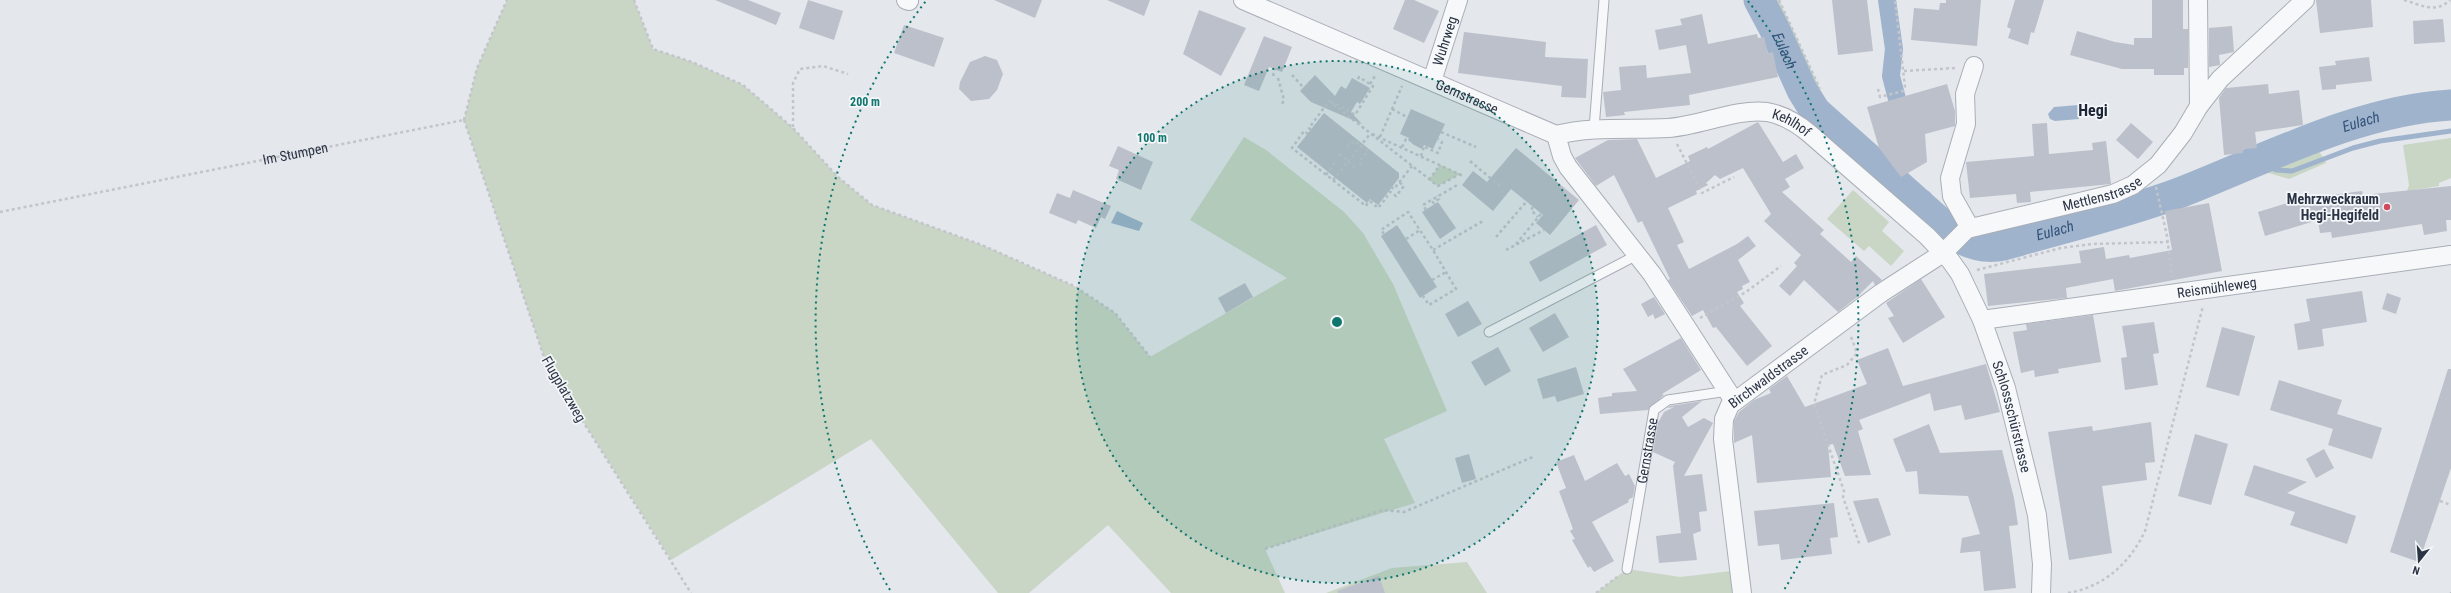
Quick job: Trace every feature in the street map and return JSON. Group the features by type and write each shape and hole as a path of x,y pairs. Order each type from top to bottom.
{"street":[{"name":"Gernstrasse","path":"1244,0 1556,135"},
{"name":"Wuhrweg","path":"1432,81 1458,0"},
{"path":"2198,0 2199,106"},
{"name":"Mettlenstrasse","path":"1967,230 2113,194 2127,188 2158,165 2182,133 2199,106 2220,79 2305,0"},
{"path":"1947,249 1967,230 1952,196 1950,178 1965,129 1965,94 1974,66"},
{"name":"Kehlhof","path":"1556,135 1594,129 1668,128 1749,112 1767,112 1784,117 1810,134 1947,249"},
{"path":"1556,135 1562,156 1568,167 1637,255 1686,326 1731,396"},
{"name":"Schlossschürstrasse","path":"1947,249 1982,320 2004,381 2037,515 2042,559 2041,593"},
{"name":"Birchwaldstrasse","path":"1742,593 1722,432 1725,414 1731,396 1947,249"},
{"name":"Reismühleweg","path":"1982,320 2451,255"}],"lane":[{"path":"1594,129 1604,0"},
{"path":"1489,332 1637,255"},
{"name":"Gernstrasse","path":"1627,569 1654,410 1658,405 1668,400 1731,396"}],"path":[{"path":"464,120 477,68 508,0"},
{"path":"634,0 653,49 692,62 742,85 794,128 838,177 872,205 982,246 1074,286 1115,313 1150,357"},
{"path":"1779,0 1820,89"},
{"path":"1878,89 1880,96 1901,91 1906,87 1895,0"},
{"path":"2404,0 2435,9 2444,6 2450,0"},
{"path":"794,128 793,83 800,69 823,66 848,74"},
{"path":"1904,71 1974,66"},
{"path":"1273,76 1275,69"},
{"path":"1292,75 1303,87"},
{"path":"1332,104 1334,102 1355,115 1373,86 1359,77 1357,81"},
{"path":"1278,78 1284,100 1282,104"},
{"path":"1370,84 1374,78"},
{"path":"1380,137 1398,96"},
{"path":"1311,130 1309,128 1318,118 1329,101 1438,186 1460,174"},
{"path":"1392,109 1407,117"},
{"name":"Im Stumpen","path":"0,212 464,120"},
{"name":"Flugplatzweg","path":"464,120 546,363 691,593"},
{"path":"1668,128 1702,192 1734,177"},
{"path":"1308,134 1304,131 1292,148 1315,164 1326,175 1354,195 1366,206 1369,200 1378,208 1387,197 1386,195"},
{"path":"1366,131 1463,176"},
{"path":"1441,132 1476,147"},
{"path":"1333,180 1370,134"},
{"path":"1402,147 1406,139 1408,140"},
{"path":"1421,156 1424,147 1438,153 1442,142 1438,140"},
{"path":"1347,144 1349,146 1354,141 1368,151 1359,162 1362,164"},
{"path":"1339,154 1358,170"},
{"path":"1326,175 1336,161 1334,160"},
{"path":"1470,161 1500,186 1504,183"},
{"path":"1429,180 1440,165"},
{"path":"1392,187 1394,189 1412,166"},
{"path":"1389,191 1396,196 1404,186 1399,182"},
{"path":"1426,210 1423,205 1459,184"},
{"path":"2157,191 2162,208 2175,293"},
{"path":"1434,204 1433,202 1438,199 1437,196"},
{"path":"1496,237 1526,202"},
{"path":"1533,208 1531,210 1538,217"},
{"path":"1384,234 1381,230 1408,212 1456,289 1429,305 1423,296"},
{"path":"1515,245 1541,214"},
{"path":"1433,250 1483,221"},
{"path":"1406,239 1420,230"},
{"path":"1506,250 1544,230"},
{"path":"1960,274 2061,248 2092,244 2168,242"},
{"path":"1686,326 1746,292 1781,266"},
{"path":"1432,280 1446,272"},
{"path":"2068,593 2087,588 2112,575 2134,550 2145,531 2204,301"},
{"path":"1841,322 1853,340 1858,353 1847,365 1822,375 1814,404 1829,442 1844,491 1843,497 1860,546"},
{"path":"1265,549 1383,510 1404,512 1534,456"},
{"path":"2440,501 2451,505"},
{"path":"1596,593 1627,569"}],"green space":[{"path":"507,0 634,0 653,49 692,62 743,85 793,128 838,177 872,205 982,245 1074,286 1115,313 1150,357 1287,278 1190,220 1244,137 1266,150 1344,212 1363,233 1393,284 1447,411 1384,439 1415,503 1265,549 1285,593 1171,593 1108,525 1029,593 998,593 871,439 671,560 546,363 464,120 477,68"},
{"path":"1744,0 1779,0 1820,89 1813,95 1964,231 1989,238 2157,191 2272,147 2375,112 2451,104 2451,114 2377,123 2317,147 2326,163 2289,179 2262,171 2254,172 2162,208 1989,252 1972,251 1951,245 1799,104 1766,35"},
{"path":"2451,138 2451,178 2439,183 2439,186 2407,191 2409,185 2403,145"},
{"path":"1440,165 1460,174 1438,186 1429,180"},
{"path":"1853,190 1889,222 1882,231 1904,251 1891,266 1869,246 1864,251 1827,219"},
{"path":"1467,562 1487,593 1326,593 1392,568"},
{"path":"1627,569 1680,577 1740,570 1742,593 1596,593"}],"water":[{"path":"2078,105 2079,119 2055,121 2050,119 2048,114 2054,107"},
{"path":"1117,211 1143,223 1139,231 1111,223"}],"building":[{"path":"715,0 748,0 781,13 776,25"},
{"path":"808,0 843,11 834,40 799,28"},
{"path":"994,0 1042,0 1035,18"},
{"path":"1107,0 1150,0 1144,16"},
{"path":"1405,0 1414,0 1439,11 1424,43 1393,29"},
{"path":"1832,0 1867,0 1873,51 1838,55"},
{"path":"1946,0 1981,0 1977,46 1911,40 1914,8 1939,10 1940,3 1946,3"},
{"path":"2015,0 2044,0 2034,33 2031,32 2028,45 2008,38 2011,29 2007,27"},
{"path":"2152,0 2183,0 2183,29 2188,29 2188,68 2184,68 2184,75 2154,75 2154,69 2122,69 2070,55 2077,31 2115,42 2134,45 2134,38 2152,38"},
{"path":"2316,0 2371,0 2373,27 2320,33"},
{"path":"1199,10 1246,28 1221,76 1183,54"},
{"path":"1702,14 1708,44 1757,34 1758,38 1764,37 1768,53 1773,52 1778,77 1689,95 1690,105 1624,112 1625,115 1606,117 1603,92 1621,90 1619,67 1646,65 1647,78 1691,73 1686,45 1659,50 1655,30 1682,25 1680,19"},
{"path":"2443,19 2445,42 2414,44 2413,21"},
{"path":"904,25 944,38 934,67 894,53"},
{"path":"2232,26 2234,52 2219,55 2220,65 2209,67 2209,28"},
{"path":"1464,32 1546,42 1545,57 1588,59 1586,98 1561,97 1562,86 1458,73"},
{"path":"1264,36 1292,47 1282,72 1269,67 1259,91 1244,85"},
{"path":"985,56 997,60 1003,74 997,90 989,99 971,101 959,89 960,82 970,62"},
{"path":"2369,57 2372,81 2336,85 2336,89 2322,90 2319,67 2336,65 2335,61"},
{"path":"1315,75 1335,96 1341,86 1346,89 1352,78 1370,88 1360,104 1357,102 1351,112 1362,124 1311,102 1300,91"},
{"path":"1947,84 1955,111 1955,126 1925,134 1927,162 1901,177 1879,148 1867,107"},
{"path":"2268,84 2269,94 2299,90 2303,125 2255,132 2257,148 2243,149 2243,153 2224,155 2219,98 2226,88"},
{"path":"1411,109 1445,124 1433,149 1424,145 1422,149 1408,140 1409,138 1400,134"},
{"path":"1324,113 1399,173 1399,178 1378,205 1370,199 1367,203 1297,147"},
{"path":"1758,122 1783,162 1796,154 1804,168 1785,179 1790,187 1782,192 1824,230 1820,234 1851,262 1856,256 1882,280 1875,285 1873,281 1856,298 1838,312 1804,280 1790,296 1779,286 1797,266 1794,263 1801,255 1764,221 1771,214 1743,168 1720,179 1715,175 1706,183 1708,185 1696,191 1697,194 1668,208 1684,242 1677,245 1689,269 1737,244 1748,236 1756,246 1738,260 1750,282 1742,286 1743,289 1737,292 1744,303 1740,306 1772,346 1747,366 1716,327 1713,328 1703,310 1692,316 1668,280 1670,279 1642,221 1638,223 1614,175 1596,186 1575,158 1608,140 1637,139 1656,178 1690,161 1688,156 1707,147 1708,149"},
{"path":"2047,123 2049,154 2093,150 2092,143 2106,141 2111,184 2030,192 2031,202 2017,203 2016,194 1970,198 1966,162 2034,156 2032,124"},
{"path":"2131,123 2153,142 2138,159 2116,140"},
{"path":"1118,146 1153,162 1141,190 1116,179 1119,170 1109,166"},
{"path":"1516,148 1579,200 1550,235 1536,223 1543,215 1511,189 1493,211 1462,185 1473,171 1487,182"},
{"path":"2451,186 2451,220 2446,220 2447,231 2424,235 2422,224 2332,238 2331,232 2320,233 2318,220 2265,236 2258,212 2300,199 2362,191 2363,195"},
{"path":"1073,190 1111,206 1105,219 1101,217 1096,228 1078,220 1076,224 1049,213 1057,193 1070,198"},
{"path":"1438,202 1456,228 1440,239 1422,212"},
{"path":"2209,203 2222,271 2115,291 2113,279 2066,288 2067,298 1988,306 1984,274 2081,263 2079,251 2104,247 2106,259 2129,255 2130,258 2172,250 2165,211"},
{"path":"1397,225 1437,287 1420,298 1381,236"},
{"path":"1596,225 1607,245 1540,282 1529,262"},
{"path":"1921,279 1945,317 1903,343 1888,318 1894,316 1886,303"},
{"path":"1245,283 1253,297 1226,313 1218,298"},
{"path":"2362,291 2367,322 2322,329 2324,346 2298,350 2294,324 2310,321 2306,299"},
{"path":"2387,293 2401,298 2396,314 2382,309"},
{"path":"1654,297 1665,314 1655,319 1653,314 1648,317 1641,304"},
{"path":"1468,301 1482,324 1458,337 1445,314"},
{"path":"1555,313 1569,337 1543,352 1529,328"},
{"path":"2093,315 2101,362 2058,369 2059,373 2035,377 2034,370 2021,373 2013,332 2027,330 2026,324"},
{"path":"2154,322 2159,353 2153,354 2158,385 2125,390 2121,358 2127,357 2122,326"},
{"path":"2222,327 2255,336 2239,396 2206,387"},
{"path":"1681,338 1701,370 1662,394 1664,395 1648,410 1600,414 1598,398 1612,396 1612,393 1637,391 1623,369"},
{"path":"1498,347 1511,371 1485,386 1471,362"},
{"path":"1888,348 1903,386 1986,364 2000,412 1965,420 1961,405 1934,411 1930,393 1859,420 1863,429 1858,431 1871,475 1845,476 1833,444 1828,445 1831,477 1757,483 1752,435 1734,443 1734,421 1739,412 1754,400 1771,393 1769,389 1787,376 1805,407 1867,384 1857,360"},
{"path":"1576,367 1584,394 1557,402 1555,396 1543,399 1537,379"},
{"path":"2448,369 2451,369 2451,468 2419,562 2390,552"},
{"path":"2279,380 2342,400 2337,414 2382,428 2372,459 2328,445 2333,429 2270,410"},
{"path":"1702,401 1682,417 1688,427 1704,418 1713,423 1684,476 1702,474 1707,511 1699,512 1701,531 1693,534 1697,560 1659,563 1656,536 1681,533 1673,466 1675,462 1653,452 1658,423 1664,412 1674,407 1667,408 1670,406"},
{"path":"2151,422 2155,462 2145,463 2147,480 2102,486 2112,553 2069,560 2048,432 2092,426 2093,431"},
{"path":"1929,424 1940,453 2002,450 2014,498 2018,525 2009,526 2016,588 1984,591 1980,551 1960,553 1962,538 1980,534 1968,496 1919,494 1917,471 1906,472 1893,439"},
{"path":"2195,434 2228,444 2211,505 2178,496"},
{"path":"2324,449 2334,468 2316,478 2306,459"},
{"path":"1469,454 1476,479 1462,483 1455,458"},
{"path":"1574,455 1585,481 1617,463 1625,476 1629,474 1635,486 1633,497 1628,500 1629,502 1592,522 1614,561 1594,572 1590,566 1588,568 1572,540 1575,539 1570,531 1573,529 1559,491 1566,488 1556,462"},
{"path":"2254,465 2307,482 2287,493 2356,516 2347,544 2290,525 2295,512 2244,495"},
{"path":"1878,498 1891,535 1868,543 1853,501"},
{"path":"1834,503 1838,537 1830,538 1832,554 1781,560 1779,544 1758,546 1754,511"},
{"path":"1379,576 1385,593 1338,593 1337,591"}],"waterway":[{"name":"Eulach","path":"1759,0 1775,30 1802,90 1815,111 1952,233 1977,245 2004,245 2158,201 2312,138 2346,126 2381,116 2416,109 2451,105"},
{"path":"1887,0 1894,49 1891,76 1897,99"},
{"path":"2256,161 2276,170 2292,171 2353,148 2380,141 2451,131"},
{"name":"Eulach","path":"1924,199 1926,210"}],"place":[{"name":"Mehrzweckraum Hegi-Hegifeld","path":"2387,207"}],"district":[{"name":"Hegi","path":"2093,110"}]}
